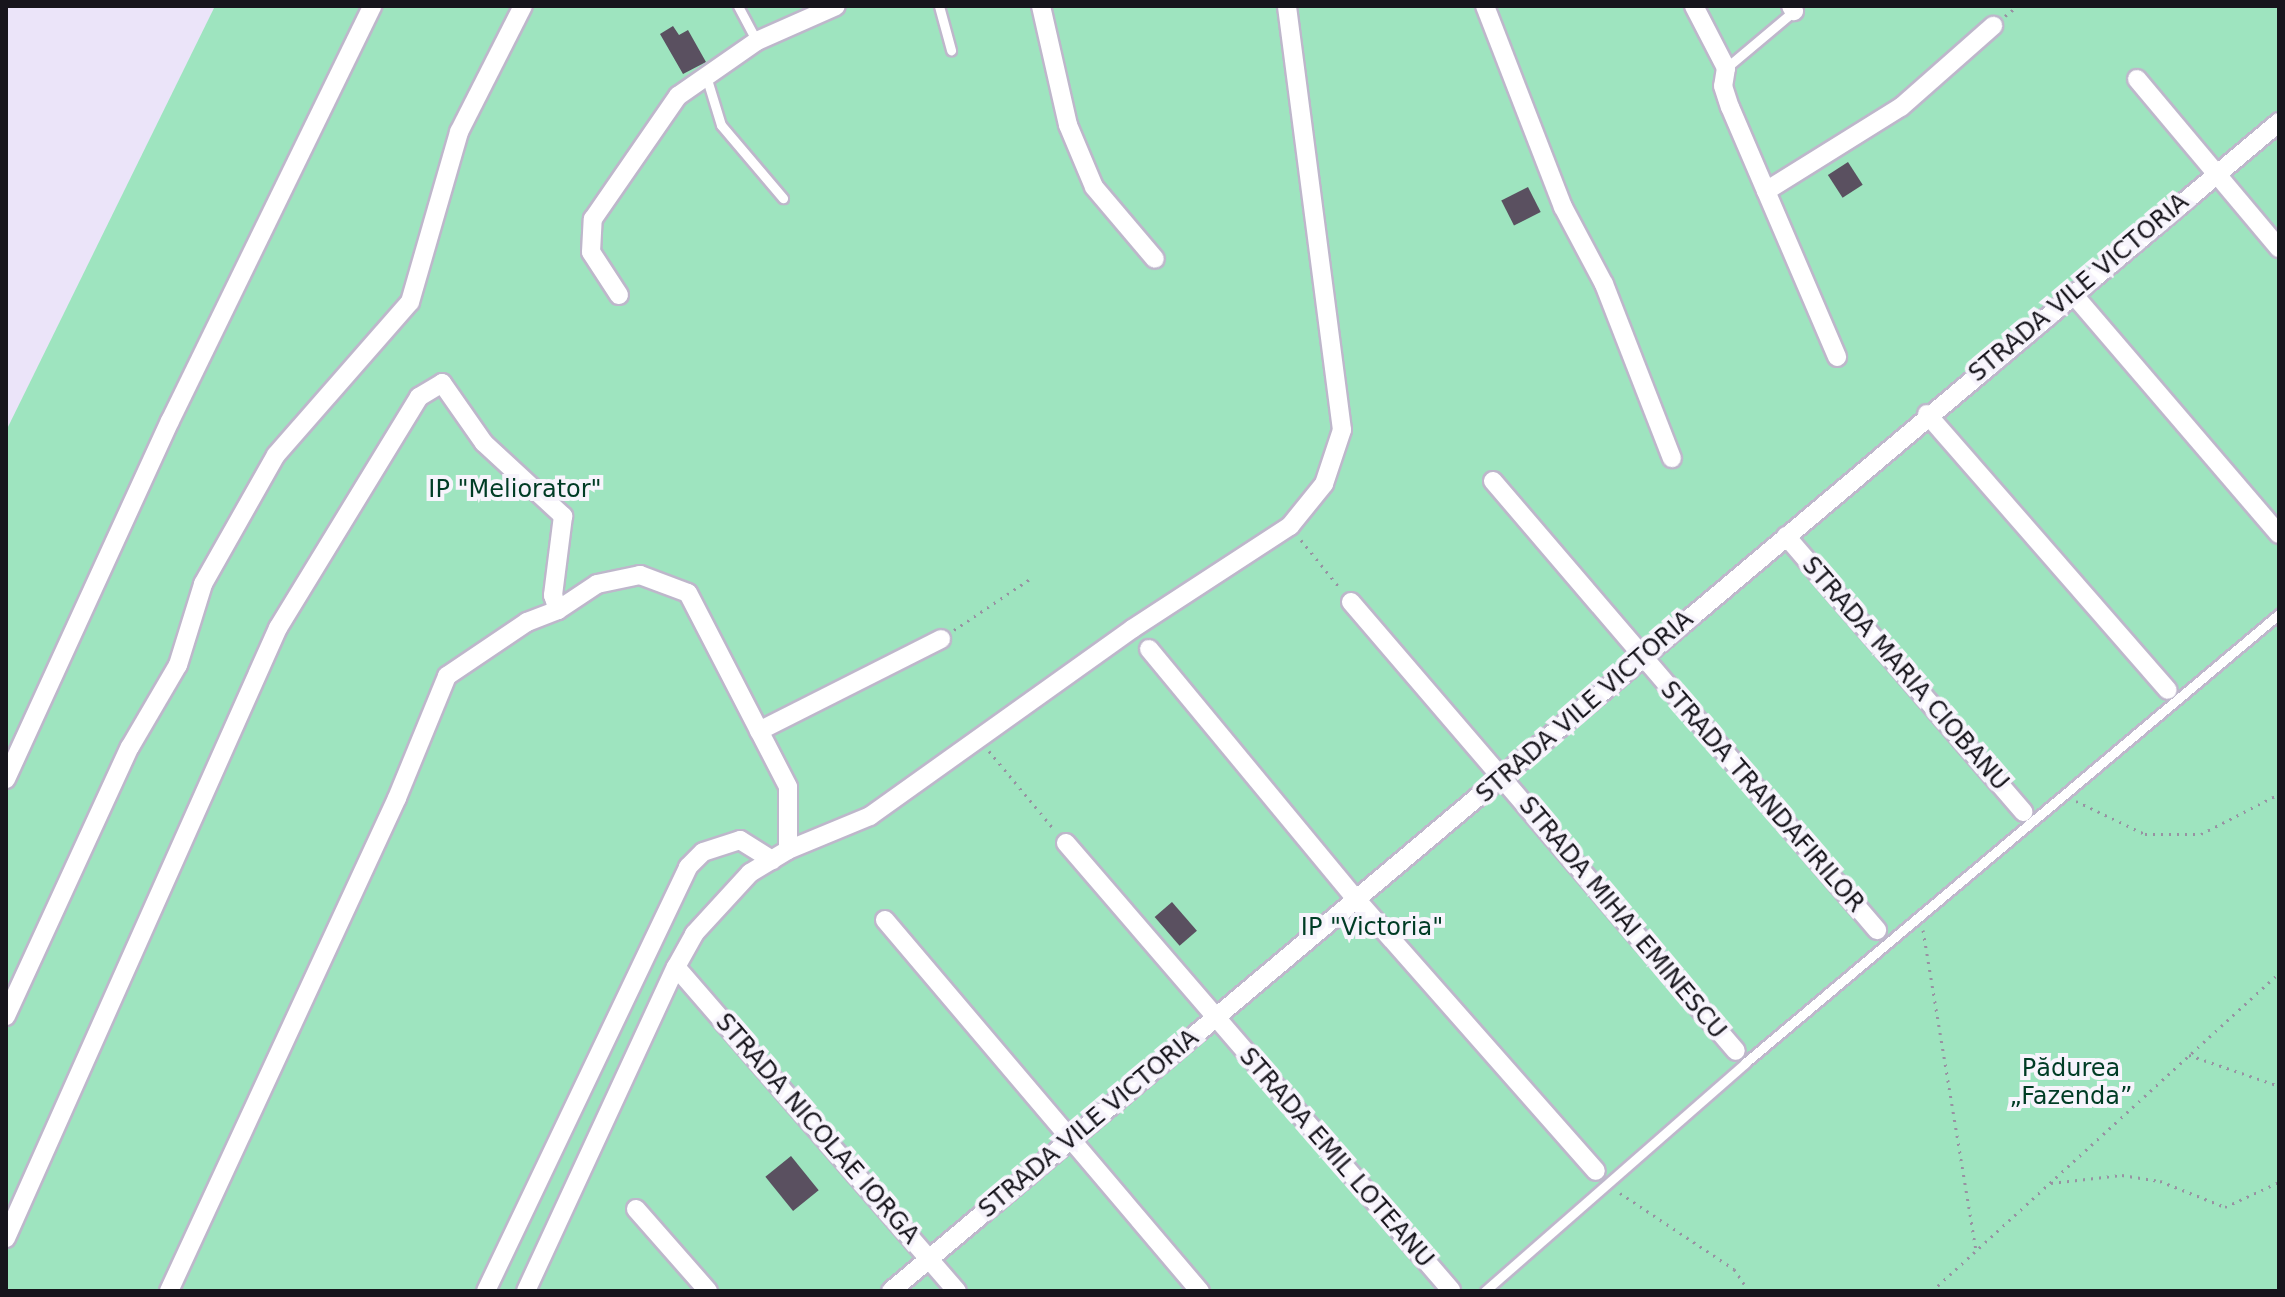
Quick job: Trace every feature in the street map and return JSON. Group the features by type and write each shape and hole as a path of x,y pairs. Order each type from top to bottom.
{"street":[{"path":"6,779 177,406 372,6"},
{"path":"6,1016 130,747 178,665 203,584 276,455 410,302 459,132 523,6"},
{"path":"619,295 591,252 593,219 678,96 757,41 836,6"},
{"path":"1041,6 1068,125 1094,187 1155,259"},
{"path":"526,1291 676,967 694,934 750,873 788,850 870,816 1290,526 1324,484 1342,430 1287,6"},
{"path":"1485,6 1563,207 1604,284 1672,458"},
{"path":"1694,6 1726,68 1723,86 1837,357"},
{"path":"1766,191 1901,107 1993,26"},
{"path":"2137,79 2279,248"},
{"name":"STRADA VILE VICTORIA","path":"891,1291 1503,778 1927,414 2279,122"},
{"path":"2073,294 2279,534"},
{"path":"6,1238 278,628 419,397 442,383 484,443 563,516 553,595 558,610"},
{"path":"1927,414 2168,690"},
{"name":"STRADA TRANDAFIRILOR","path":"1493,481 1641,658 1877,930"},
{"name":"STRADA MARIA CIOBANU","path":"1786,536 2023,812"},
{"path":"169,1291 397,798 447,676 527,622 558,610 597,584 640,575 688,593 788,787 788,850"},
{"name":"STRADA MIHAI EMINESCU","path":"1351,602 1736,1051"},
{"path":"759,731 941,639"},
{"path":"1149,649 1357,900 1602,1178"},
{"path":"486,1291 688,867 703,852 740,840 772,860"},
{"name":"STRADA EMIL LOTEANU","path":"1066,843 1451,1290"},
{"path":"885,920 1200,1291"},
{"name":"STRADA NICOLAE IORGA","path":"676,967 957,1291"},
{"path":"636,1209 708,1291"}],"lane":[{"path":"738,6 757,41"},
{"path":"939,6 951,50"},
{"path":"1726,68 1795,8"},
{"path":"706,76 721,125 783,198"},
{"path":"1485,1291 1602,1178 2279,614"}],"path":[{"path":"1290,526 1351,602"},
{"path":"941,639 1033,577"},
{"path":"978,739 1066,843"},
{"path":"2063,796 2145,834 2201,834 2279,794"},
{"path":"1920,914 1976,1249"},
{"path":"1932,1291 2279,973"},
{"path":"2189,1055 2279,1086"},
{"path":"2049,1183 2122,1175 2160,1181 2225,1207 2279,1182"},
{"path":"1602,1178 1734,1269 1749,1291"}],"green space":[{"path":"215,6 2279,6 2279,1291 6,1291 6,431"}],"building":[{"path":"673,26 679,35 688,30 706,62 683,74 660,34"},
{"path":"1848,162 1863,185 1843,198 1828,175"},
{"path":"1528,187 1541,212 1514,226 1501,201"},
{"path":"1172,902 1197,931 1180,946 1155,917"},
{"path":"791,1156 819,1190 793,1211 765,1177"}],"park label":[{"name":"IP \"Meliorator\"","path":"515,490"},
{"name":"IP \"Victoria\"","path":"1372,928"},
{"name":"Pădurea „Fazenda”","path":"2071,1083"}]}
